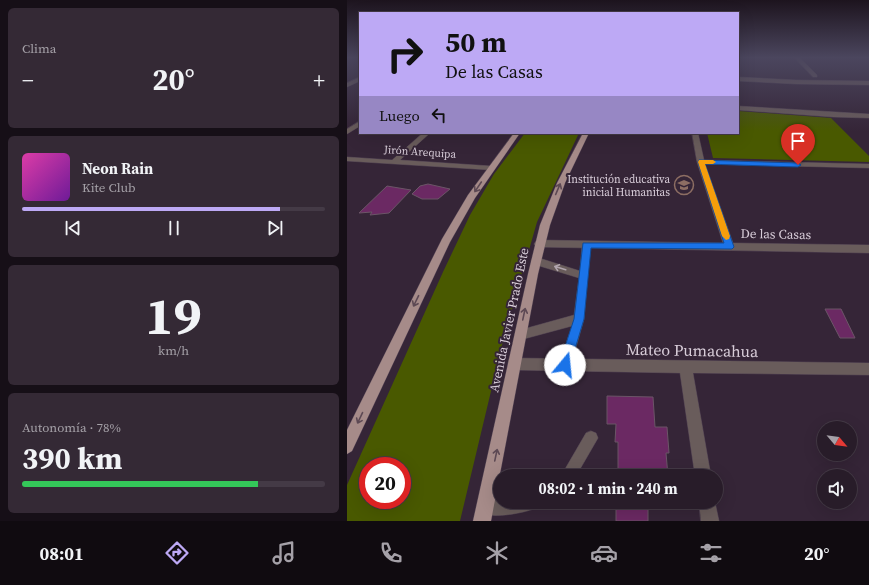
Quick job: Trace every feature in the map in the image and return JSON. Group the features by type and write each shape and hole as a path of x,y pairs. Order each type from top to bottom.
{"main road":[{"path":"347,446 445,242 471,197 516,134"},
{"name":"Avenida Javier Prado Este","path":"483,515 539,244 555,195 586,134"}],"street":[{"path":"819,82 869,83"},
{"path":"739,108 869,116"},
{"path":"347,132 359,124"},
{"path":"395,162 426,134"},
{"path":"695,134 701,162 729,247"},
{"name":"Jirón Arequipa","path":"347,158 491,168"},
{"path":"701,162 869,166"},
{"name":"De las Casas","path":"539,244 869,249"},
{"name":"Mateo Pumacahua","path":"514,364 869,369"},
{"path":"686,367 702,469"},
{"path":"708,509 710,521"}],"lane":[{"path":"565,365 579,319 585,276 586,245"},
{"path":"536,261 585,276"},
{"path":"520,335 579,319"},
{"path":"572,469 591,438"},
{"path":"483,515 506,509"}],"green space":[{"path":"739,111 831,118 869,156 869,162 713,158 707,134 739,134"},
{"path":"524,134 579,134 537,222 503,341 460,521 347,521 347,485 359,458 359,509 411,509 411,457 360,457 470,215 494,174"}],"building":[{"path":"428,184 450,189 438,199 422,199 412,194 420,186"},
{"path":"387,186 411,190 389,213 370,215 372,212 359,213"},
{"path":"825,309 841,309 855,338 840,338"},
{"path":"607,396 653,397 655,427 667,427 669,453 666,453 667,469 618,469 618,442 615,442 616,424 607,424"},
{"path":"616,509 648,509 648,521 616,521"}],"slow traffic":[{"path":"713,162 701,162 726,236"}],"place":[{"name":"Institución educativa inicial Humanitas","path":"684,185"}],"route":[{"path":"565,365 579,319 585,276 586,245 729,247 701,162 798,165"}]}
